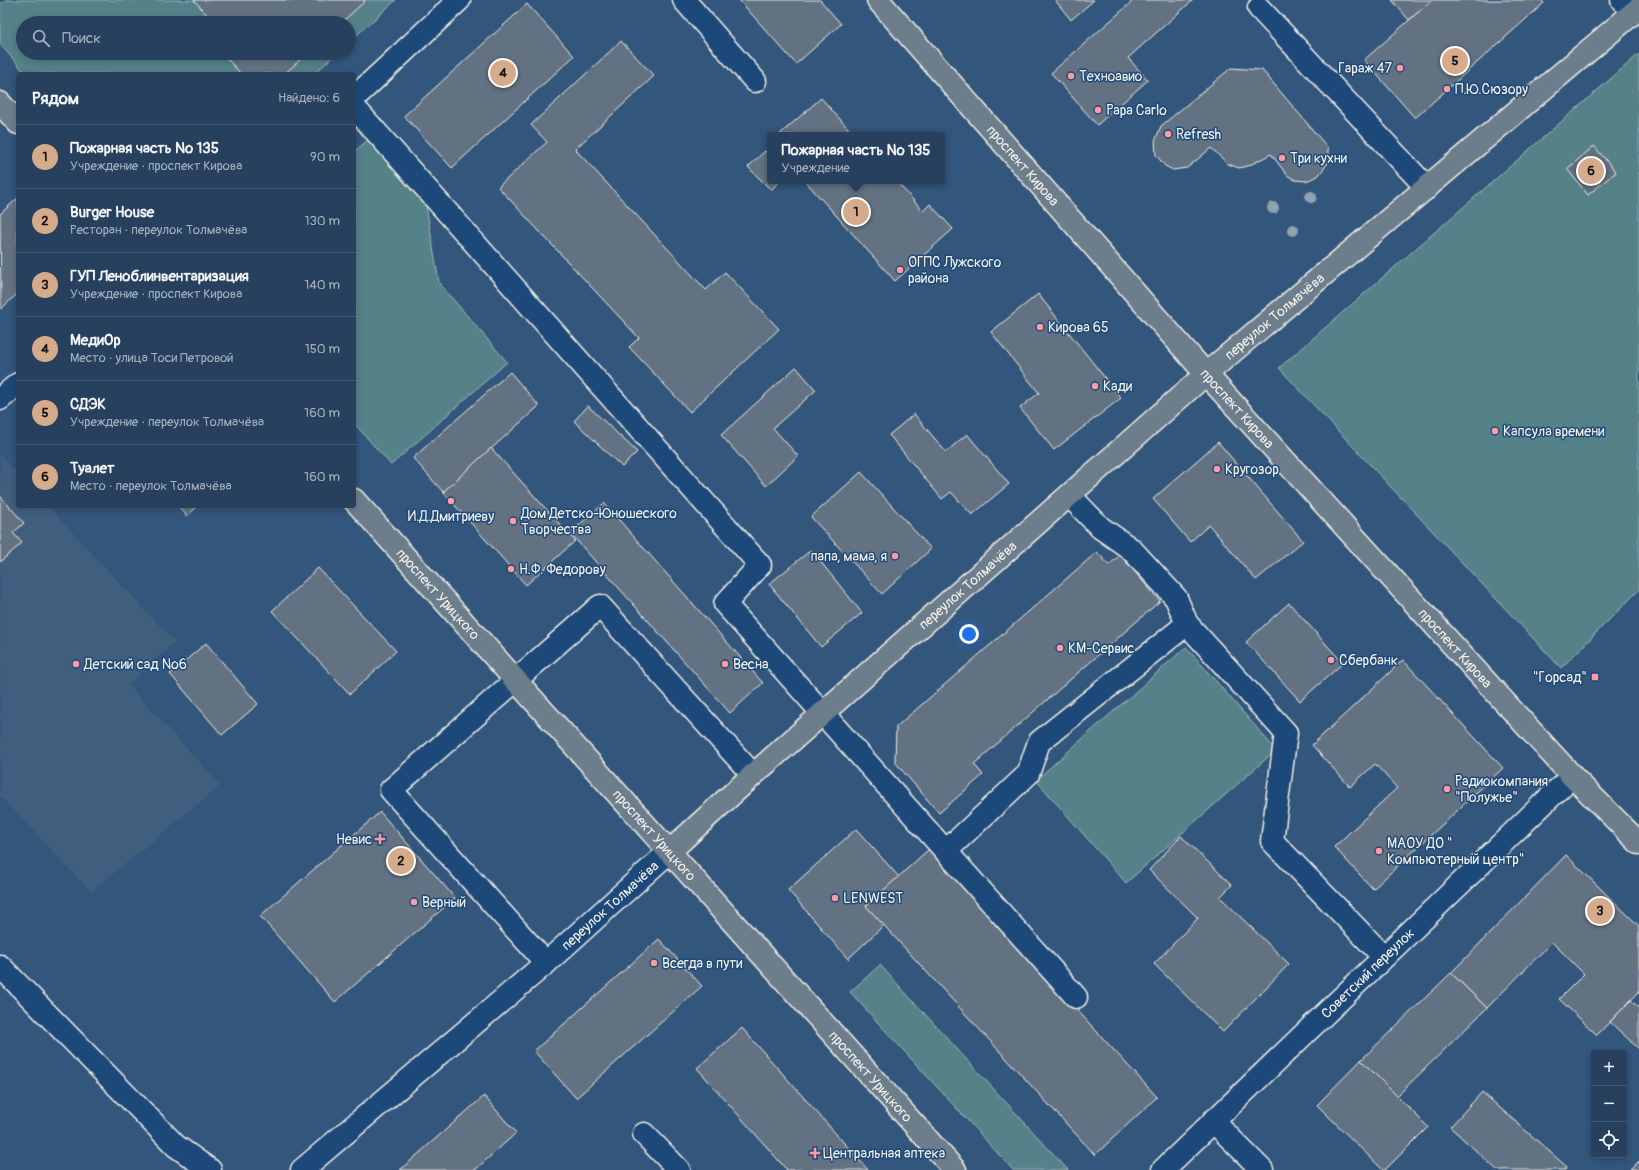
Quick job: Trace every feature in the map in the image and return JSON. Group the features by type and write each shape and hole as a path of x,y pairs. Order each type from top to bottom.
{"main road":[{"name":"проспект Кирова","path":"878,0 1206,374 1572,776 1639,843"},
{"name":"переулок Толмачёва","path":"670,851 753,775 1070,496 1206,374 1427,188 1632,7"},
{"path":"0,102 16,121"},
{"name":"проспект Урицкого","path":"356,502 955,1170"}],"street":[{"path":"356,96 459,0"},
{"path":"684,0 755,81"},
{"path":"1259,8 1427,188"},
{"path":"356,109 760,565 725,604 1076,997"},
{"path":"0,399 16,386"},
{"path":"1070,496 1101,528 1131,549 1176,598 1187,624 1286,733 1272,841 1384,957"},
{"path":"546,963 391,790 600,606 753,775"},
{"path":"946,851 1028,774 1039,742 1187,624"},
{"name":"Советский переулок","path":"1163,1170 1572,776"},
{"name":"переулок Толмачёва","path":"302,1170 546,963 670,851"},
{"path":"0,966 176,1146 210,1170"},
{"path":"1213,1121 1262,1170"},
{"path":"644,1134 679,1170"}],"shaded area":[{"name":"Детский сад №6","path":"0,455 16,472 16,508 50,508 175,642 128,685 221,785 91,892 0,796"}],"green space":[{"path":"5,0 396,0 356,36 356,16 16,16 16,60 329,60 316,72 24,72 0,44 0,5"},
{"path":"1639,54 1639,590 1561,668 1279,368"},
{"path":"373,135 424,193 439,283 507,362 391,465 356,425 356,150"},
{"path":"1186,647 1276,750 1126,883 1036,780"},
{"path":"880,965 1068,1170 1013,1170 850,992"}],"building":[{"path":"194,0 365,1 349,16 208,16"},
{"path":"739,0 820,0 841,24 796,64"},
{"path":"1055,0 1094,0 1071,20"},
{"path":"1134,0 1193,0 1128,58 1148,80 1097,125 1051,73"},
{"path":"1392,0 1432,0 1409,20"},
{"path":"1432,0 1541,0 1544,3 1415,118 1364,60"},
{"path":"527,4 574,56 452,168 404,116"},
{"path":"621,41 654,76 575,149 706,290 725,272 779,329 690,412 629,347 639,338 498,187 547,142 531,125"},
{"path":"228,60 300,60 286,72 239,72"},
{"path":"1231,68 1262,70 1328,148 1328,163 1318,176 1306,181 1295,180 1287,175 1271,154 1248,166 1239,168 1228,164 1211,148 1187,168 1173,170 1165,166 1156,155 1155,141 1161,126"},
{"path":"821,98 851,132 782,132"},
{"path":"1594,146 1616,172 1588,195 1567,169"},
{"path":"765,151 767,153 767,184 777,184 771,190 748,167"},
{"path":"808,184 899,184 923,211 930,204 953,229 895,281"},
{"path":"16,200 16,295 1,309 0,214"},
{"path":"1038,294 1121,398 1054,450 1020,408 1039,393 991,332"},
{"path":"796,367 816,390 773,428 798,456 766,486 721,435"},
{"path":"510,372 539,406 443,492 413,458"},
{"path":"588,406 637,452 622,467 574,421"},
{"path":"914,414 946,452 967,434 1009,484 972,515 951,492 942,499 889,435"},
{"path":"1218,442 1303,541 1256,580 1209,525 1190,542 1153,499"},
{"name":"Дом Детско-Юношеского Творчества","path":"491,448 575,541 526,585 443,492"},
{"path":"861,472 931,549 882,594 811,517"},
{"path":"0,496 24,523 13,533 22,543 0,562"},
{"path":"604,503 763,683 730,713 570,533"},
{"path":"180,508 196,508 187,516"},
{"path":"811,550 862,613 821,647 769,584"},
{"path":"1097,552 1109,565 1120,555 1160,601 974,764 983,775 939,813 895,762 896,727"},
{"path":"318,568 396,651 350,694 272,611"},
{"path":"1289,603 1343,663 1300,701 1246,642"},
{"path":"206,643 258,704 222,735 170,674"},
{"path":"1403,660 1503,768 1373,889 1334,847 1397,788 1375,764 1350,787 1312,745"},
{"path":"380,812 455,898 335,1002 260,916"},
{"name":"LENWEST","path":"856,829 899,877 866,906 884,925 848,959 788,890"},
{"path":"1181,836 1232,885 1220,897 1289,964 1223,1032 1154,964 1198,918 1149,870"},
{"path":"929,849 1157,1097 1095,1155 866,906"},
{"path":"1566,855 1639,926 1639,992 1597,1035 1559,999 1584,974 1552,942 1487,1008 1451,973"},
{"path":"659,939 702,986 576,1098 534,1051"},
{"path":"1451,973 1487,1008 1397,1096 1361,1060"},
{"path":"1631,1000 1639,1008 1639,1049 1610,1022"},
{"path":"742,1028 868,1170 787,1170 697,1068"},
{"path":"1361,1060 1428,1127 1385,1170 1383,1170 1317,1105"},
{"path":"1482,1092 1567,1167 1564,1170 1497,1170 1450,1127"},
{"path":"484,1096 516,1133 475,1170 400,1170"},
{"path":"1639,1161 1639,1170 1630,1170"}],"place":[{"name":"СДЭК","path":"1455,61"},
{"name":"Гараж 47","path":"1400,68"},
{"name":"МедиОр","path":"503,73"},
{"name":"Техноавио","path":"1071,76"},
{"name":"П.Ю.Сюзору","path":"1447,89"},
{"name":"Papa Carlo","path":"1098,110"},
{"name":"Refresh","path":"1168,134"},
{"name":"Три кухни","path":"1282,158"},
{"name":"Туалет","path":"1591,171"},
{"name":"Пожарная часть № 135","path":"856,212"},
{"name":"ОГПС Лужского района","path":"900,270"},
{"name":"Кирова 65","path":"1040,327"},
{"name":"Кади","path":"1095,386"},
{"name":"Капсула времени","path":"1495,431"},
{"name":"Кругозор","path":"1217,469"},
{"name":"И.Д.Дмитриеву","path":"451,501"},
{"name":"Дом Детско-Юношеского Творчества","path":"513,521"},
{"name":"папа, мама, я","path":"895,556"},
{"name":"Н.Ф. Федорову","path":"511,569"},
{"name":"КМ-Сервис","path":"1060,648"},
{"name":"Сбербанк","path":"1331,660"},
{"name":"Детский сад №6","path":"76,664"},
{"name":"Весна","path":"725,664"},
{"name":"\"Горсад\"","path":"1595,677"},
{"name":"Радиокомпания \"Полужье\"","path":"1447,789"},
{"name":"Невис","path":"380,839"},
{"name":"МАОУ ДО \" Компьютерный центр\"","path":"1379,851"},
{"name":"Burger House","path":"401,861"},
{"name":"LENWEST","path":"835,898"},
{"name":"Верный","path":"414,902"},
{"name":"ГУП Леноблинвентаризация","path":"1600,911"},
{"name":"Всегда в пути","path":"654,963"},
{"name":"Центральная аптека","path":"815,1153"}]}
